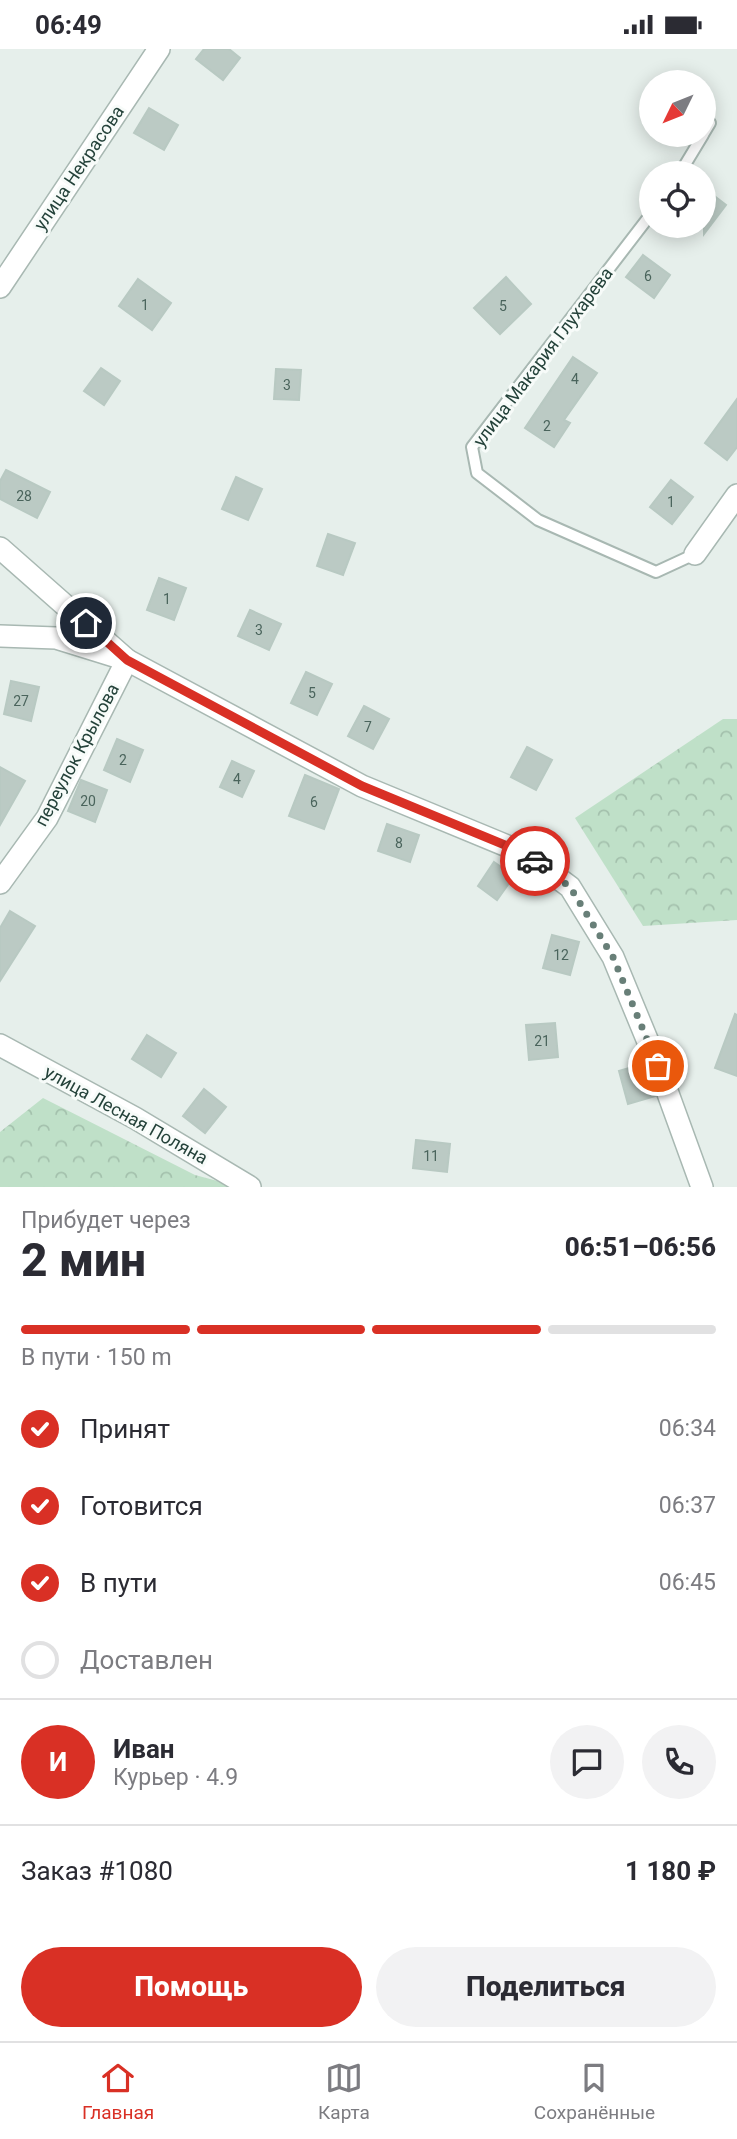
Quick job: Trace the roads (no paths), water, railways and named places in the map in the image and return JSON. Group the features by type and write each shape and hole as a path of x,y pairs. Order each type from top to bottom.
{"street":[{"name":"улица Некрасова","path":"0,287 159,49"},
{"path":"695,554 737,495"},
{"path":"0,548 127,660"},
{"path":"0,636 56,638 127,660 362,786 524,853 570,887 613,957 658,1066 702,1187"},
{"name":"переулок Крылова","path":"0,883 47,818 127,660"},
{"name":"улица Лесная Поляна","path":"0,1045 135,1118 250,1187"}],"lane":[{"name":"улица Макария Глухарева","path":"639,230 472,447 477,473 538,520 656,572 695,554"}]}
